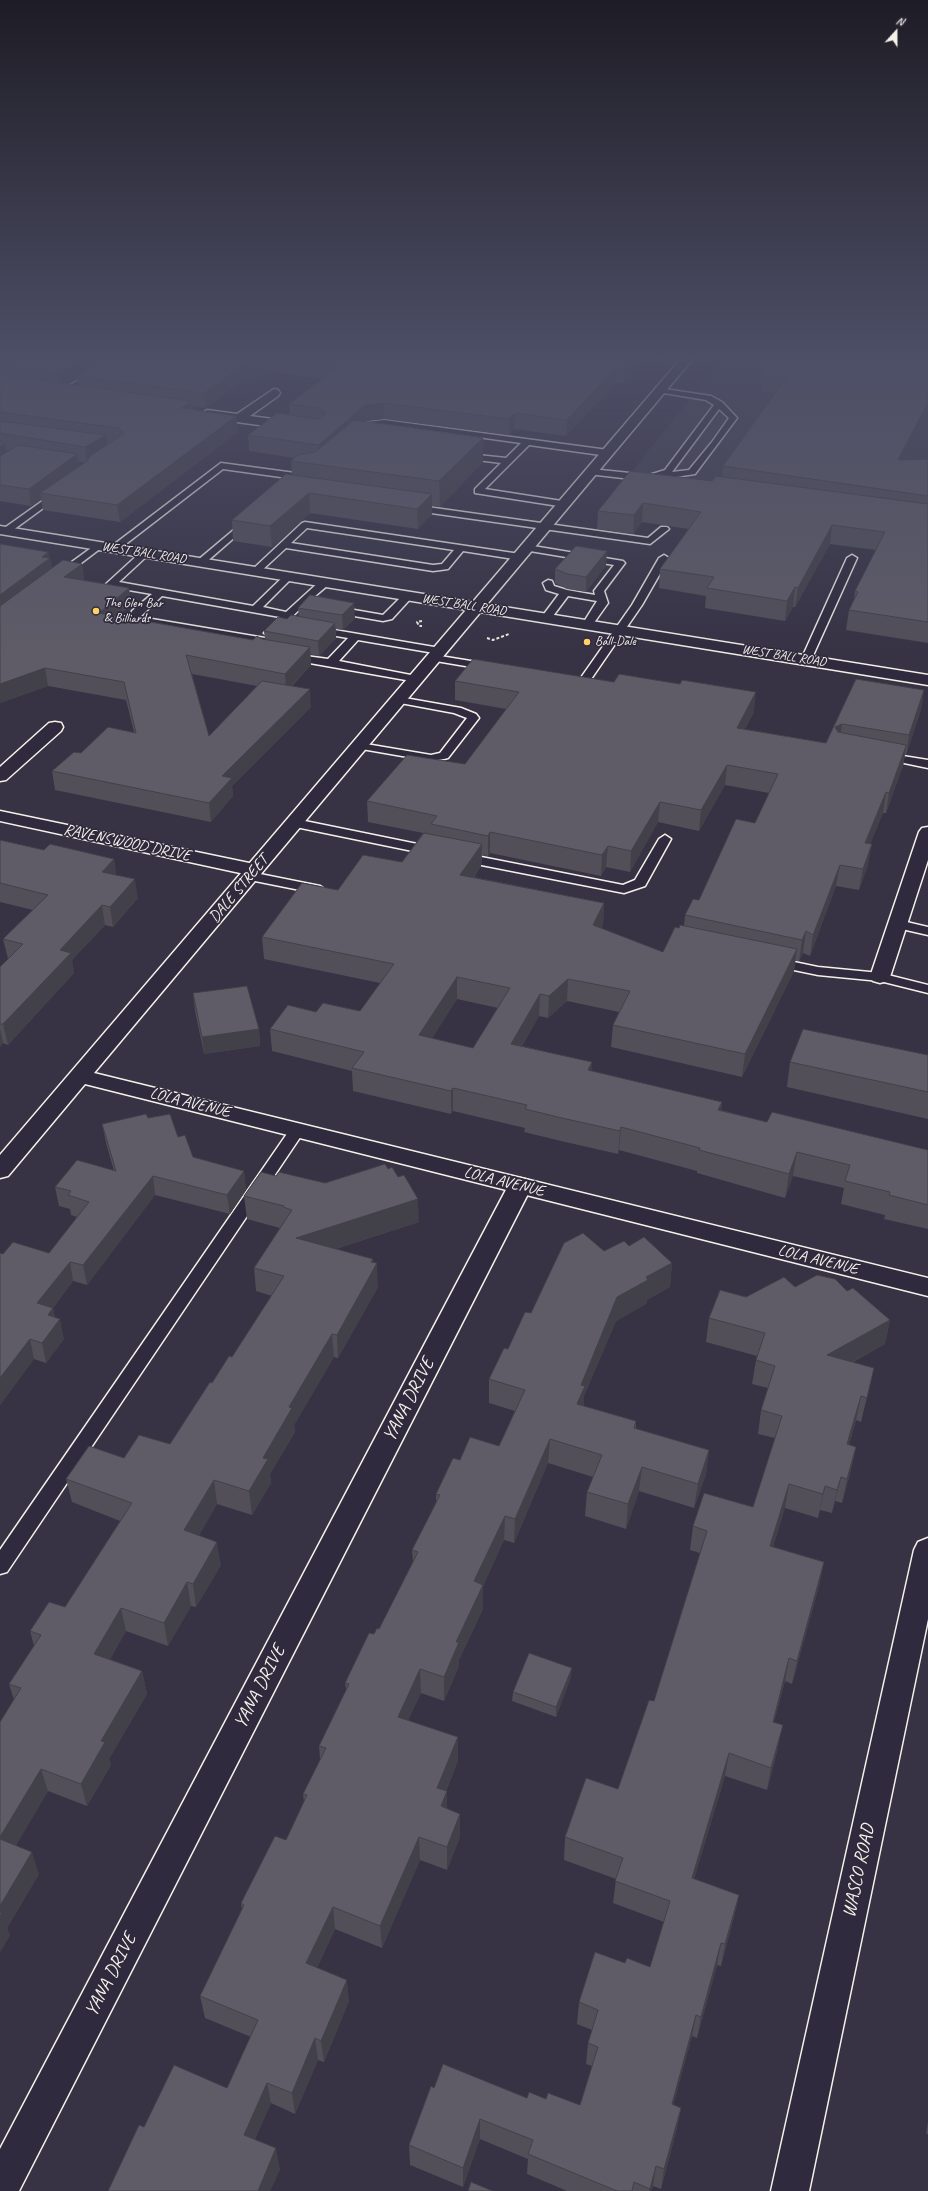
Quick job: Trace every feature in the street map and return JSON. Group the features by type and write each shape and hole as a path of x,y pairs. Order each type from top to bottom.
{"street":[{"name":"DALE STREET","path":"0,1170 604,457"},
{"name":"WEST BALL ROAD","path":"3,530 928,680"},
{"path":"0,776 55,727"},
{"name":"RAVENSWOOD DRIVE","path":"0,816 252,873"},
{"path":"880,977 924,854 928,832"},
{"name":"LOLA AVENUE","path":"80,1076 298,1129 520,1186 928,1287"},
{"name":"YANA DRIVE","path":"0,2188 520,1186"},
{"name":"WASCO ROAD","path":"790,2191 928,1550"}],"lane":[{"path":"479,457 508,461"},
{"path":"512,457 478,491 565,504"},
{"path":"649,478 668,472 679,457"},
{"path":"649,478 692,472 704,457"},
{"path":"115,548 221,466 296,476 315,473"},
{"path":"591,472 649,478 679,484"},
{"path":"3,530 68,486"},
{"path":"400,506 650,541 664,529"},
{"path":"201,562 256,514"},
{"path":"256,571 305,525 462,548 573,555 620,562 599,591 603,603 587,624"},
{"path":"284,545 433,568 445,567 462,548"},
{"path":"51,582 98,546"},
{"path":"145,553 111,584 288,615"},
{"path":"566,564 573,555"},
{"path":"560,679 583,683 636,605 664,558"},
{"path":"806,660 852,558"},
{"path":"255,609 289,576"},
{"path":"324,583 261,640 256,647 258,650 417,679"},
{"path":"548,583 550,588 565,593 602,599"},
{"path":"159,593 136,613 134,619 261,640"},
{"path":"546,618 565,593"},
{"path":"300,604 383,618 388,617 408,596"},
{"path":"278,624 294,626"},
{"path":"309,629 356,636 497,669"},
{"path":"331,663 356,636"},
{"path":"360,746 431,758 444,756 470,724 473,718 472,716 457,710 398,700"},
{"path":"870,754 928,764"},
{"path":"295,823 624,889 640,883 665,839"},
{"path":"252,873 330,892"},
{"path":"898,924 928,931"},
{"path":"758,958 818,971 880,977 928,989"},
{"path":"0,1566 298,1129"}],"path":[{"path":"419,624 417,622 422,620"},
{"path":"487,638 493,640 508,635 509,633"}],"shaded area":[{"path":"643,457 928,457 928,527 621,485"}],"building":[{"path":"0,457 73,457 29,489 0,485"},
{"path":"89,457 181,457 117,505 40,493 87,461"},
{"path":"295,457 463,457 439,481 291,461"},
{"path":"729,457 899,457 898,460 928,459 928,496 723,466"},
{"path":"630,471 712,481 716,476 928,504 928,622 849,610 858,592 855,591 885,532 832,525 798,588 795,587 787,601 707,588 714,577 660,569 701,512 643,503 634,515 598,511"},
{"path":"286,474 432,494 417,509 309,493 270,526 232,520"},
{"path":"0,544 48,552 42,557 50,558 0,595"},
{"path":"576,546 607,551 586,577 568,574 555,569"},
{"path":"63,560 82,564 64,577 129,588 99,613 253,640 257,636 262,639 310,647 285,674 186,655 209,736 262,681 310,689 222,776 232,778 209,803 52,771 74,752 81,753 108,727 136,733 124,682 45,668 0,684 0,606"},
{"path":"310,595 354,603 342,615 298,608"},
{"path":"291,615 335,623 318,641 264,631 278,617 287,619"},
{"path":"473,659 614,682 619,674 680,684 682,680 756,692 737,728 826,743 856,679 924,690 909,735 842,724 835,727 838,732 906,746 889,793 886,792 865,843 872,844 863,869 840,865 813,935 806,931 802,940 685,915 693,899 699,900 736,819 755,823 778,774 727,765 701,810 660,802 631,851 608,846 602,855 490,832 488,836 431,824 437,816 367,801 407,755 465,764 519,692 455,681"},
{"path":"424,833 482,844 460,875 604,903 593,925 663,952 675,927 679,928 680,925 797,949 745,1054 613,1025 630,991 568,979 549,996 540,994 511,1044 592,1062 588,1070 722,1102 718,1110 767,1122 772,1112 928,1150 928,1205 889,1195 890,1192 845,1181 850,1165 797,1152 789,1174 621,1127 620,1131 525,1109 527,1105 453,1088 451,1091 352,1068 364,1052 270,1029 288,1005 316,1012 323,1003 360,1011 394,964 262,937 302,883 338,890 363,855 402,862","holes":["457,977 510,988 473,1048 419,1035"]},
{"path":"0,840 44,850 50,844 114,859 102,872 135,879 110,907 102,905 60,950 71,953 3,1024 0,1024 0,967 23,944 3,939 48,895 0,883"},
{"path":"247,986 259,1029 202,1037 193,993"},
{"path":"803,1029 928,1055 928,1092 790,1062"},
{"path":"146,1114 148,1118 170,1114 178,1137 185,1135 193,1157 244,1171 227,1195 153,1176 83,1265 70,1262 37,1303 53,1308 48,1315 60,1319 42,1343 30,1339 0,1378 0,1253 3,1254 13,1242 49,1253 89,1202 68,1195 71,1191 55,1187 77,1160 116,1171 102,1124"},
{"path":"385,1164 388,1169 392,1167 398,1177 404,1175 418,1199 296,1238 373,1259 371,1262 377,1263 337,1335 332,1334 289,1407 292,1408 263,1458 268,1459 249,1491 214,1480 184,1530 217,1542 193,1584 187,1582 164,1623 121,1608 94,1654 142,1671 101,1741 105,1742 81,1784 41,1769 0,1837 0,1722 21,1688 9,1684 41,1635 30,1631 49,1602 65,1607 132,1503 66,1479 89,1446 124,1458 139,1435 170,1444 210,1382 212,1383 229,1356 232,1357 284,1276 254,1268 292,1210 283,1207 284,1206 244,1196 261,1172 276,1176 279,1172 325,1183"},
{"path":"583,1233 604,1251 624,1241 629,1246 644,1237 672,1263 646,1277 648,1280 617,1297 581,1385 585,1386 577,1404 636,1421 634,1428 709,1450 698,1484 642,1467 628,1504 587,1492 602,1455 550,1439 515,1519 505,1516 474,1581 483,1585 456,1642 459,1642 444,1677 420,1669 398,1717 458,1737 437,1788 447,1791 441,1806 460,1814 447,1847 419,1837 380,1926 333,1907 306,1963 347,1980 321,2041 315,2038 292,2093 267,2083 244,2135 276,2148 258,2191 108,2191 139,2125 144,2127 174,2065 227,2088 258,2020 200,1996 244,1905 241,1903 275,1836 286,1840 307,1795 303,1794 326,1748 319,1746 349,1684 345,1683 369,1633 374,1634 377,1628 379,1629 418,1552 412,1550 440,1495 436,1494 453,1458 460,1460 470,1437 499,1446 525,1390 489,1379 504,1348 508,1349 525,1312 531,1313 564,1243"},
{"path":"817,1275 835,1279 847,1291 853,1288 890,1320 827,1355 874,1368 867,1398 861,1396 847,1444 856,1447 847,1479 841,1477 837,1490 825,1486 823,1494 789,1484 770,1546 824,1562 797,1661 789,1658 773,1722 783,1725 771,1768 729,1753 692,1878 739,1895 725,1944 721,1943 701,2017 696,2015 672,2104 681,2108 664,2169 656,2166 650,2189 634,2182 632,2191 617,2191 528,2154 533,2140 480,2119 463,2168 409,2145 431,2086 434,2088 443,2064 527,2098 529,2092 546,2099 548,2093 580,2105 598,2047 588,2043 598,2010 579,2002 595,1952 625,1963 627,1958 650,1967 670,1901 615,1881 623,1858 565,1837 586,1778 618,1789 649,1700 654,1701 707,1531 693,1526 704,1493 753,1507 782,1416 761,1410 775,1366 756,1360 765,1333 709,1318 720,1290 746,1297 784,1277 795,1287"},
{"path":"529,1653 572,1668 556,1707 513,1692"},
{"path":"0,1839 32,1852 0,1906"},
{"path":"471,2182 493,2191 468,2191"}],"place":[{"name":"The Glen Bar & Billiards","path":"96,611"},
{"name":"Ball-Dale","path":"587,642"}]}
